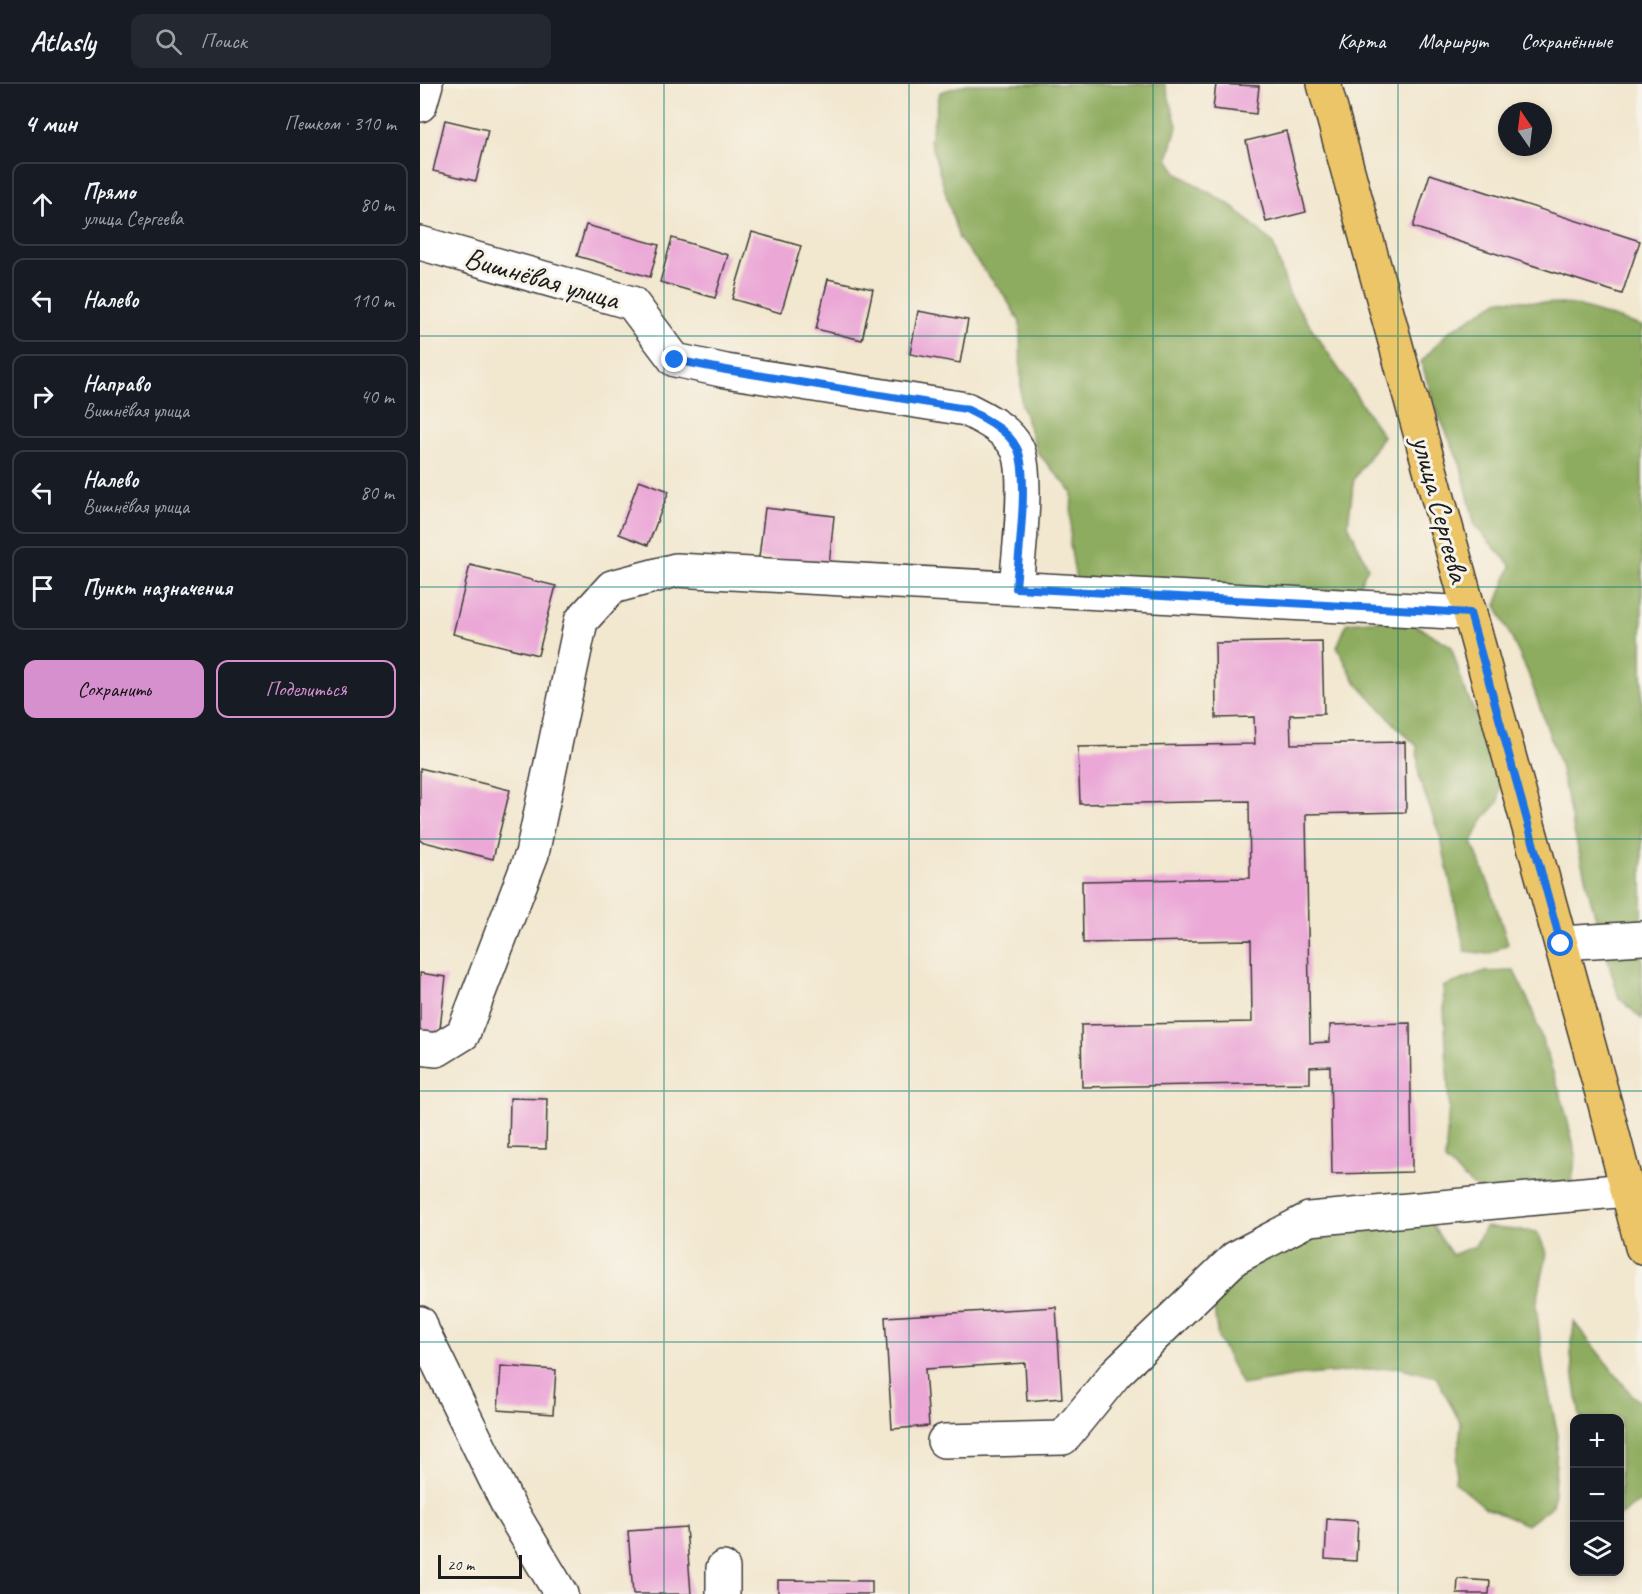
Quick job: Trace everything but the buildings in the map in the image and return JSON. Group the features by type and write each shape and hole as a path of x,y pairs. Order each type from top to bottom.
{"main road":[{"name":"улица Сергеева","path":"1324,84 1642,1247"}],"street":[{"path":"420,105 426,84"},
{"name":"Вишнёвая улица","path":"420,243 632,303 675,360 966,409 996,425 1018,448 1024,479 1016,588"},
{"path":"420,1048 437,1050 463,1034 532,854 581,621 612,587 676,570 1470,613"},
{"path":"1561,944 1642,938"},
{"path":"944,1441 1063,1438 1116,1373 1235,1258 1309,1220 1627,1190"},
{"path":"421,1330 509,1507 561,1594"}],"green space":[{"path":"967,84 1165,84 1177,126 1168,159 1178,174 1232,206 1273,243 1289,294 1383,436 1354,479 1348,524 1368,567 1358,588 1282,594 1076,580 1070,545 1072,492 1038,453 1021,404 1020,322 1004,295 959,239 930,140 940,92"},
{"path":"1501,299 1574,305 1642,326 1642,1019 1619,998 1590,897 1560,765 1528,673 1496,605 1511,566 1475,526 1461,466 1436,409 1421,362 1448,332"},
{"path":"1403,618 1451,646 1464,688 1481,726 1501,760 1499,802 1484,818 1472,842 1490,887 1508,944 1489,954 1465,951 1441,839 1419,778 1417,746 1355,681 1337,647 1347,623"},
{"path":"1514,971 1530,1004 1562,1099 1576,1154 1572,1182 1479,1191 1445,1161 1449,1105 1443,987 1482,972"},
{"path":"1428,1219 1452,1255 1475,1246 1485,1227 1537,1232 1547,1253 1536,1306 1544,1371 1558,1435 1553,1505 1527,1525 1486,1508 1455,1482 1461,1424 1436,1377 1397,1367 1296,1376 1242,1385 1218,1338 1214,1308 1237,1270 1317,1227"},
{"path":"1574,1322 1631,1394 1642,1404 1642,1500 1624,1513 1624,1414 1579,1414 1571,1355"}],"route":[{"path":"675,360 966,409 996,425 1018,448 1024,479 1016,588 1470,613 1561,944"}]}
